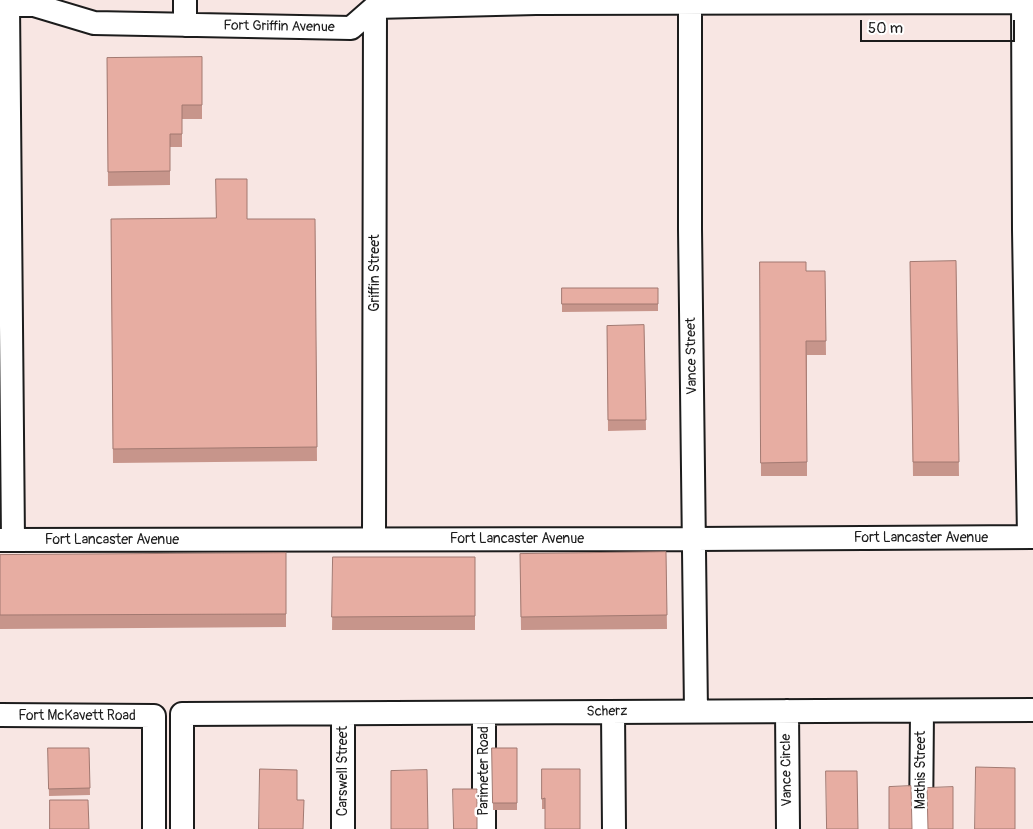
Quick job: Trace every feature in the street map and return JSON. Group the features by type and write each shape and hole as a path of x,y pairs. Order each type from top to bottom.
{"street":[{"path":"185,0 185,25"},
{"name":"Vance Street","path":"690,2 690,229 696,711"},
{"path":"375,7 435,3 1028,2 1024,230 1031,537"},
{"path":"4,5 7,540"},
{"name":"Fort Griffin Avenue","path":"4,5 34,5 94,23 351,28 375,7"},
{"name":"Griffin Street","path":"374,538 375,7"},
{"name":"Fort Lancaster Avenue","path":"7,540 1031,537"},
{"name":"Scherz","path":"182,829 182,714 1033,710"},
{"name":"Vance Circle","path":"787,711 788,829"},
{"name":"Mathis Street","path":"921,829 922,711"},
{"path":"613,712 614,829"},
{"name":"Parimeter Road","path":"484,713 484,829"},
{"name":"Carswell Street","path":"343,714 343,829"},
{"name":"Fort McKavett Road","path":"0,715 154,716 154,829"}],"building":[{"path":"202,57 202,105 182,105 182,134 170,134 170,171 108,172 107,58"},
{"path":"216,179 247,179 247,219 315,219 317,447 113,449 111,219 216,218"},
{"path":"956,261 959,462 913,462 910,262"},
{"path":"760,262 806,262 806,271 825,271 826,341 806,341 807,462 761,463"},
{"path":"562,288 658,288 658,304 562,304"},
{"path":"644,325 646,420 608,420 607,326"},
{"path":"666,552 667,615 521,617 520,554"},
{"path":"286,553 286,614 0,615 0,555"},
{"path":"333,557 475,557 475,616 332,617"},
{"path":"48,748 89,748 90,788 49,789"},
{"path":"492,748 517,748 517,803 493,803"},
{"path":"976,767 1015,768 1015,829 975,829"},
{"path":"260,769 297,770 297,800 304,800 303,829 259,829"},
{"path":"542,769 580,769 580,829 545,829 545,798 542,799"},
{"path":"427,770 428,829 391,829 391,771"},
{"path":"826,771 857,771 858,829 827,829"},
{"path":"911,786 912,829 889,829 889,787"},
{"path":"953,787 953,829 928,829 927,788"},
{"path":"453,789 477,789 477,829 454,829"},
{"path":"50,800 88,800 89,829 50,829"}]}
